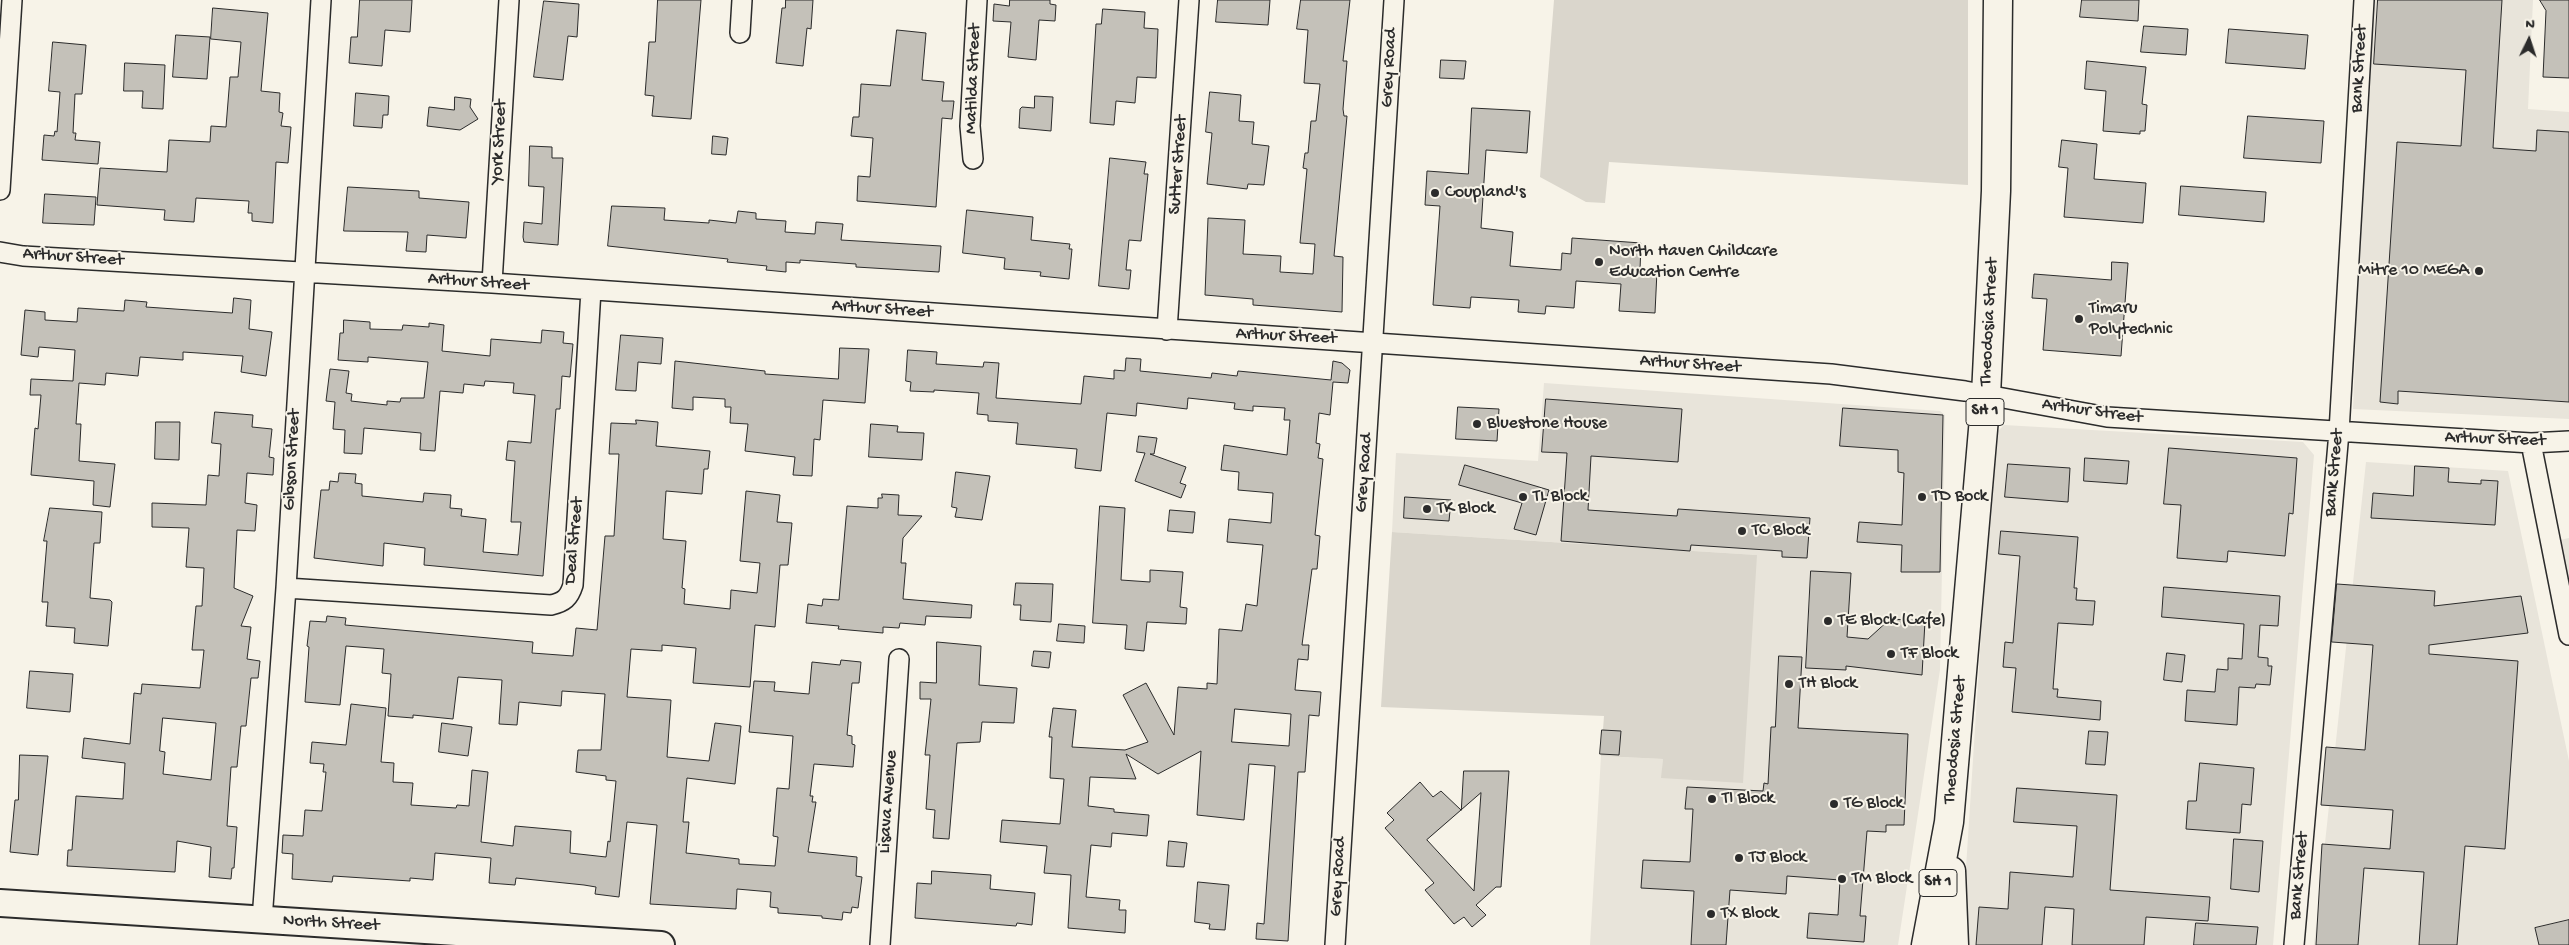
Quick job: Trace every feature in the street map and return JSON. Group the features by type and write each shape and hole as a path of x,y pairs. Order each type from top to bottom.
{"highway":[{"name":"Theodosia Street","path":"1926,945 1949,822 1986,395 1996,200 1998,0"},
{"name":"Theodosia Street","path":"1949,822 1954,945"}],"street":[{"path":"0,190 12,0"},
{"name":"Gibson Street","path":"262,920 286,588 303,272 321,0"},
{"name":"York Street","path":"492,283 509,0"},
{"path":"740,33 742,0"},
{"name":"Matilda Street","path":"973,159 970,126 977,0"},
{"name":"Sutter Street","path":"1167,330 1189,0"},
{"name":"Grey Road","path":"1335,945 1394,0"},
{"name":"Bank Street","path":"2294,945 2339,432 2364,0"},
{"name":"Arthur Street","path":"0,252 24,256 492,283 1831,374 1923,385 2107,417 2531,444 2569,441"},
{"name":"Deal Street","path":"286,588 551,605 562,603 569,596 573,585 591,290"},
{"path":"2531,444 2569,635"},
{"name":"Lisava Avenue","path":"880,945 899,659"},
{"name":"North Street","path":"0,903 262,920 506,940 661,945"}],"shaded area":[{"path":"1554,0 1968,0 1968,185 1609,162 1605,203 1586,202 1540,177"},
{"path":"2369,0 2533,0 2528,109 2569,112 2569,419 2353,409"},
{"path":"1544,383 1940,411 1945,415 1940,670 1898,945 1590,945 1601,756 1663,759 1662,778 1757,555 1392,532 1396,453 1538,461"},
{"path":"2004,425 2303,442 2314,455 2273,945 1961,945 1994,435"},
{"path":"2366,462 2508,471 2569,761 2569,945 2314,945"},
{"path":"1392,532 1757,555 1743,783 1661,778 1663,759 1601,756 1604,716 1381,707"},
{"path":"2569,538 2569,580 2560,540"}],"building":[{"path":"360,0 412,0 410,32 385,30 382,66 349,63 351,37 357,37"},
{"path":"658,0 701,0 691,119 652,116 654,96 645,95 649,42 655,42"},
{"path":"786,0 813,0 811,29 807,28 803,66 776,63 782,8 785,8"},
{"path":"1010,0 1050,0 1050,4 1056,5 1055,21 1039,20 1036,60 1008,57 1011,22 993,21 994,4 1009,6"},
{"path":"1218,0 1270,0 1268,25 1216,22"},
{"path":"1301,0 1350,0 1343,61 1347,61 1343,109 1344,116 1347,116 1334,256 1343,257 1342,312 1253,305 1253,299 1205,295 1208,218 1245,220 1243,254 1281,256 1280,272 1313,274 1315,244 1300,243 1307,169 1303,168 1305,153 1308,153 1311,121 1316,121 1320,84 1304,83 1308,30 1297,29"},
{"path":"2082,0 2139,0 2138,21 2080,17"},
{"name":"Mitre 10 MEGA","path":"2378,0 2502,0 2493,148 2536,151 2537,130 2569,132 2569,402 2398,391 2398,404 2380,402 2397,142 2461,146 2466,70 2374,64"},
{"path":"2540,0 2569,0 2569,78 2543,77 2546,11"},
{"path":"544,1 579,4 577,37 568,36 563,80 534,77"},
{"path":"213,8 268,13 261,91 280,93 279,112 283,113 281,126 291,127 288,163 276,162 273,223 252,221 252,213 248,213 249,201 196,198 194,222 164,220 165,210 97,205 100,168 167,172 169,140 210,142 211,126 226,127 230,77 238,77 241,42 211,39"},
{"path":"1103,9 1145,12 1144,28 1158,29 1156,78 1137,77 1135,103 1116,101 1114,125 1090,123 1096,24 1101,24"},
{"path":"2144,26 2188,29 2186,55 2141,52"},
{"path":"2229,29 2308,35 2305,69 2226,63"},
{"path":"897,30 926,33 922,80 944,82 942,101 954,101 952,119 942,118 936,207 857,201 858,176 870,177 873,138 851,136 853,117 859,117 861,84 890,86"},
{"path":"176,35 210,37 207,79 173,77"},
{"path":"53,42 86,45 82,94 75,94 73,133 76,133 75,140 100,142 98,164 42,160 44,135 54,136 55,131 57,132 60,92 49,91"},
{"path":"1441,60 1466,61 1464,79 1440,78"},
{"path":"2087,61 2146,67 2142,104 2147,105 2145,131 2140,131 2140,134 2103,131 2106,91 2085,89"},
{"path":"125,63 165,65 163,109 142,108 143,91 124,91"},
{"path":"1210,92 1241,95 1239,121 1254,122 1252,144 1269,146 1264,185 1248,184 1247,189 1207,184 1212,133 1206,132"},
{"path":"356,93 389,96 388,115 383,115 382,128 354,126"},
{"path":"1035,96 1053,97 1051,131 1019,128 1020,109 1022,107 1034,108"},
{"path":"455,97 471,99 470,107 478,119 460,130 427,126 429,107 454,110"},
{"path":"1472,108 1530,111 1527,153 1486,150 1481,228 1513,232 1510,266 1561,270 1562,253 1571,254 1572,238 1641,243 1640,270 1657,271 1655,313 1619,311 1621,284 1576,281 1574,308 1546,306 1545,314 1518,312 1519,300 1471,297 1470,308 1433,305 1440,206 1425,205 1427,171 1468,174"},
{"path":"2248,116 2324,121 2321,163 2244,158"},
{"path":"713,136 728,138 726,155 712,154"},
{"path":"2062,140 2097,144 2094,179 2146,183 2143,223 2064,217 2068,168 2059,167"},
{"path":"530,146 552,147 552,158 563,158 558,245 524,242 524,222 542,224 544,187 529,186"},
{"path":"1110,158 1146,162 1144,174 1148,174 1141,241 1129,240 1126,270 1131,270 1129,289 1099,286"},
{"path":"2181,186 2266,192 2264,222 2179,215"},
{"path":"348,187 419,191 419,198 469,202 466,238 427,235 426,252 406,251 408,232 344,231"},
{"path":"45,194 96,197 94,225 43,223"},
{"path":"612,206 665,208 664,220 709,223 709,220 736,223 738,211 756,213 756,219 786,221 785,232 815,234 816,222 843,224 841,240 941,246 939,272 856,267 856,264 800,260 800,263 786,262 786,272 766,270 767,266 727,262 728,259 608,246"},
{"path":"967,210 1033,217 1031,240 1070,244 1069,249 1072,249 1069,279 1040,276 1041,272 1004,269 1005,258 963,253"},
{"path":"2112,262 2128,263 2121,356 2043,350 2047,299 2032,298 2034,274 2111,280"},
{"path":"234,298 251,300 249,329 272,332 266,376 241,372 243,356 183,352 183,360 140,357 138,376 106,373 105,385 79,383 76,424 81,424 79,461 115,464 110,507 93,505 94,481 31,475 35,428 38,429 41,395 30,395 31,379 73,381 75,350 39,347 38,357 21,355 25,310 45,312 45,320 77,322 78,308 124,311 125,300 147,302 146,307 232,313"},
{"path":"344,320 370,322 370,329 402,330 403,325 429,327 429,323 444,325 442,351 490,356 491,339 541,343 542,330 564,332 563,343 573,344 570,377 562,376 560,409 556,409 543,576 424,565 425,548 384,543 383,566 314,558 321,490 329,490 330,481 338,482 339,473 356,474 355,483 362,484 362,496 423,502 424,493 451,495 450,508 462,509 461,516 486,519 483,552 518,555 521,522 511,522 515,461 506,460 508,441 531,443 535,395 513,393 514,383 485,381 484,386 464,384 463,393 440,391 435,451 420,450 421,433 364,428 362,454 344,453 345,430 333,429 335,402 326,401 330,369 349,371 346,393 352,394 351,401 387,405 387,401 400,402 401,398 424,398 428,362 368,357 368,362 338,360 340,333 343,333"},
{"path":"621,335 663,338 661,364 638,362 636,391 616,390"},
{"path":"840,348 869,349 865,403 823,400 820,440 814,439 812,476 793,475 795,457 745,451 748,424 730,423 731,407 725,407 725,399 693,397 693,410 672,408 675,361 765,371 765,374 838,379"},
{"path":"908,350 937,352 936,364 983,367 984,362 999,363 996,398 1081,404 1084,376 1114,379 1114,370 1125,371 1126,358 1141,359 1140,371 1211,378 1212,373 1237,376 1238,371 1331,380 1333,361 1342,363 1350,370 1348,383 1333,382 1330,415 1319,413 1316,443 1320,444 1318,458 1323,459 1315,535 1320,536 1317,569 1312,569 1302,645 1309,645 1308,660 1298,659 1295,690 1321,692 1319,716 1309,715 1305,772 1298,772 1288,941 1256,939 1257,923 1264,924 1275,766 1249,764 1244,820 1197,815 1201,751 1158,774 1126,754 1136,779 1090,777 1088,806 1114,809 1114,812 1149,815 1147,836 1112,833 1111,847 1091,845 1086,897 1120,900 1119,910 1126,910 1125,933 1068,928 1071,875 1044,873 1047,846 1000,842 1002,820 1060,824 1064,779 1050,778 1052,737 1049,737 1053,708 1076,710 1072,747 1125,750 1148,742 1123,695 1146,683 1174,735 1178,687 1207,689 1207,683 1217,684 1219,629 1242,631 1246,604 1257,606 1263,545 1227,542 1229,519 1271,523 1273,493 1238,490 1239,472 1221,470 1224,445 1287,455 1290,420 1284,420 1285,408 1253,406 1253,411 1234,409 1235,403 1188,398 1187,409 1137,403 1136,416 1107,413 1101,471 1075,468 1077,449 1016,444 1018,423 988,421 988,415 977,414 979,393 934,390 934,392 910,391 911,382 906,381","holes":["1235,709 1291,714 1289,746 1232,742"]},
{"path":"1546,399 1682,409 1678,462 1591,456 1588,510 1677,516 1678,509 1810,518 1807,558 1782,557 1782,551 1691,545 1690,551 1561,541 1567,453 1542,452"},
{"name":"Bluestone House","path":"1458,407 1499,409 1497,441 1456,439"},
{"name":"TD Bock","path":"1843,408 1943,415 1940,572 1901,572 1902,545 1857,542 1859,522 1902,525 1904,473 1898,472 1898,450 1840,446"},
{"path":"215,412 253,415 252,427 272,429 269,457 274,458 273,475 247,473 245,503 257,505 255,531 237,530 234,588 253,596 241,626 251,627 247,659 260,661 258,678 251,678 246,726 241,726 237,767 231,767 227,826 237,827 234,868 232,868 231,879 209,877 211,847 177,841 175,872 67,866 68,850 72,850 76,796 123,799 125,763 82,758 84,738 130,744 134,693 141,694 142,684 200,688 204,650 192,650 196,606 202,606 204,568 186,567 189,528 152,527 152,503 206,505 208,475 219,476 221,444 212,443","holes":["163,718 216,723 211,780 163,774 165,752 160,751"]},
{"path":"636,420 658,422 656,446 710,451 708,469 704,469 702,494 666,491 663,539 686,541 682,588 685,589 684,604 730,609 731,590 757,593 760,563 740,561 746,491 780,495 777,522 792,523 788,565 780,565 775,627 755,625 750,687 693,683 696,648 662,645 662,651 631,649 627,697 671,700 667,757 709,761 715,723 741,726 735,784 687,778 683,822 689,822 686,853 739,859 739,864 775,866 778,837 773,836 777,788 789,789 793,736 749,732 754,681 775,682 774,691 809,694 812,662 840,665 841,660 861,662 859,683 852,683 847,735 852,736 852,744 855,745 853,767 814,764 810,796 813,796 812,802 816,802 808,852 857,857 856,876 862,877 858,908 852,907 851,913 843,912 842,920 822,918 822,916 778,913 778,908 770,907 771,892 737,889 736,909 650,904 657,825 627,822 619,897 595,894 596,887 584,885 516,878 515,885 489,883 491,858 435,853 433,880 410,878 410,881 333,876 332,882 292,879 293,854 282,853 283,835 303,836 305,810 322,811 326,772 323,772 324,764 310,763 312,742 346,745 351,704 386,708 381,762 394,763 393,782 413,783 411,805 456,808 457,805 469,806 472,770 488,772 481,842 513,846 515,826 571,831 570,853 606,857 608,841 610,842 616,781 606,780 606,776 576,772 578,750 601,750 605,694 562,691 561,706 519,702 517,725 499,724 502,680 458,677 453,719 413,715 413,718 388,716 391,674 382,673 384,649 346,646 340,705 305,702 309,647 307,646 310,621 326,622 327,616 346,618 345,625 533,642 532,653 573,656 576,628 597,630 605,536 614,536 619,454 609,454 611,423 636,424"},
{"path":"156,422 180,422 179,460 155,459"},
{"path":"871,424 898,426 897,432 924,433 922,460 869,457"},
{"path":"1139,436 1157,438 1154,454 1150,454 1186,467 1180,483 1186,485 1181,498 1135,481 1145,453 1137,452"},
{"path":"2169,448 2297,458 2293,514 2289,513 2285,556 2228,551 2227,562 2177,558 2181,505 2164,504"},
{"path":"2085,458 2129,461 2127,484 2084,481"},
{"path":"2008,464 2070,468 2068,502 2005,497"},
{"name":"TL Block","path":"1465,465 1549,490 1536,535 1514,529 1522,503 1459,485"},
{"path":"2415,466 2449,468 2448,482 2481,484 2481,480 2498,481 2495,525 2371,518 2373,493 2413,496"},
{"path":"956,472 990,476 982,520 955,517 957,508 952,507"},
{"path":"882,494 899,495 898,515 922,516 903,538 901,563 906,563 903,599 972,605 971,618 926,616 925,625 900,623 899,628 883,627 883,633 838,629 839,626 806,623 808,604 822,606 823,599 839,600 847,506 878,508 878,498 882,498"},
{"name":"TK Block","path":"1405,497 1451,500 1449,521 1404,518"},
{"path":"1100,506 1125,508 1121,580 1150,582 1150,570 1183,572 1180,607 1187,608 1186,624 1147,622 1144,651 1125,649 1127,625 1093,623"},
{"path":"50,508 102,512 100,543 94,543 90,598 110,600 112,602 108,646 74,643 75,628 46,626 48,602 42,602 47,541 44,541"},
{"path":"1170,510 1195,512 1193,533 1168,531"},
{"path":"2001,531 2078,537 2074,588 2077,588 2076,600 2095,601 2093,625 2058,623 2053,689 2058,689 2057,697 2101,701 2100,720 2012,712 2016,668 2003,667 2005,642 2013,643 2020,556 1999,554"},
{"path":"1811,571 1851,573 1847,637 1868,639 1890,619 1925,621 1922,675 1846,666 1846,670 1806,668"},
{"path":"1016,583 1053,584 1051,622 1020,620 1021,605 1014,605"},
{"path":"2337,584 2435,591 2434,606 2521,596 2528,633 2429,645 2429,654 2518,661 2505,849 2465,846 2457,945 2419,945 2424,872 2364,868 2358,945 2316,945 2322,844 2390,849 2393,810 2321,805 2326,747 2365,750 2373,645 2332,642"},
{"path":"2164,587 2280,596 2278,626 2260,625 2258,657 2268,658 2268,666 2272,666 2270,685 2256,684 2255,688 2239,687 2237,725 2185,721 2187,690 2215,692 2217,669 2228,670 2228,658 2242,659 2244,624 2162,617"},
{"path":"1059,624 1085,626 1084,643 1057,641"},
{"path":"937,642 981,646 979,685 1017,688 1014,723 982,722 980,742 957,743 949,839 933,838 935,810 926,809 930,755 925,755 931,699 920,699 920,682 936,683"},
{"path":"1034,651 1051,652 1049,668 1032,666"},
{"path":"2167,653 2185,655 2182,682 2164,680"},
{"path":"1779,656 1802,657 1798,728 1908,734 1904,825 1886,825 1886,832 1867,831 1860,916 1866,916 1864,942 1807,938 1809,913 1838,915 1840,880 1787,876 1786,894 1730,890 1726,945 1691,945 1694,891 1641,888 1643,860 1690,862 1693,809 1685,809 1687,787 1763,791 1764,783 1768,784 1771,727 1775,727"},
{"path":"30,671 73,674 70,712 27,708"},
{"path":"442,723 472,727 468,756 439,752"},
{"path":"1602,730 1621,731 1619,755 1600,754"},
{"path":"2089,731 2108,732 2105,765 2086,764"},
{"path":"20,755 48,756 38,855 10,852 15,800 18,800"},
{"path":"2200,763 2254,768 2251,805 2242,804 2240,833 2186,829 2188,801 2196,801"},
{"path":"1464,771 1509,771 1501,887 1496,887 1476,905 1486,915 1472,927 1464,917 1454,924 1425,890 1434,883 1385,828 1394,820 1387,813 1420,782 1433,797 1441,791 1461,810","holes":["1481,793 1474,891 1427,840"]},
{"path":"2017,788 2117,795 2110,890 2210,897 2208,921 2146,917 2144,945 2072,945 2074,909 2045,907 2042,945 1976,945 1979,907 2008,909 2010,872 2073,877 2077,826 2014,822"},
{"path":"2234,839 2263,841 2259,892 2231,889"},
{"path":"1169,841 1187,843 1184,867 1167,866"},
{"path":"932,871 991,875 990,889 1035,893 1032,925 1017,923 1016,926 915,918 917,883 931,884"},
{"path":"1198,882 1229,885 1225,930 1209,929 1210,924 1195,922"},
{"path":"2569,920 2569,945 2539,945 2535,928"},
{"path":"2196,923 2258,927 2256,945 2194,945"}],"place":[{"name":"Coupland's","path":"1435,193"},
{"name":"North Haven Childcare Education Centre","path":"1599,262"},
{"name":"Mitre 10 MEGA","path":"2479,271"},
{"name":"Timaru Polytechnic","path":"2079,319"},
{"name":"Bluestone House","path":"1477,424"},
{"name":"TL Block","path":"1523,497"},
{"name":"TD Bock","path":"1922,497"},
{"name":"TK Block","path":"1427,509"},
{"name":"TC Block","path":"1742,531"},
{"name":"TE Block (Cafe)","path":"1828,621"},
{"name":"TF Block","path":"1891,654"},
{"name":"TH Block","path":"1789,684"},
{"name":"TI Block","path":"1712,799"},
{"name":"TG Block","path":"1834,804"},
{"name":"TJ Block","path":"1739,858"},
{"name":"TM Block","path":"1842,879"},
{"name":"TX Block","path":"1711,914"}]}
